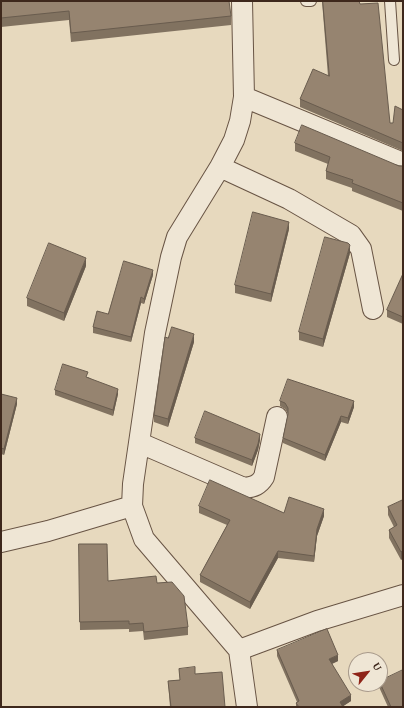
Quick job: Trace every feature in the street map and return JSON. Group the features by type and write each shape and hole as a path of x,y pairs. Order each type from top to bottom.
{"street":[{"path":"242,1 244,97 240,121 234,140 220,167 182,227 177,237 171,257 155,333 133,484 132,506 144,539 239,650 247,707"},
{"path":"244,97 403,163"},
{"path":"220,167 289,199 351,235 361,249 373,309"},
{"path":"140,443 244,488 256,486 264,477 277,417"},
{"path":"1,542 48,531 132,506"},
{"path":"239,650 318,621 403,595"}],"lane":[{"path":"306,1 311,1"},
{"path":"390,1 394,60"}],"building":[{"path":"1,1 229,1 231,16 71,33 69,11 1,18"},
{"path":"323,1 359,1 360,4 378,3 390,123 393,123 395,106 403,110 403,143 300,99 313,69 329,76"},
{"path":"302,125 399,166 403,166 403,203 352,183 353,180 326,171 330,157 295,143"},
{"path":"253,212 289,222 271,294 235,285"},
{"path":"325,237 348,243 350,245 323,339 299,332"},
{"path":"49,243 86,258 64,313 27,298"},
{"path":"124,261 153,270 144,299 141,297 131,337 93,327 97,311 108,314"},
{"path":"403,274 403,317 387,310"},
{"path":"172,327 194,334 168,419 154,415 165,337 168,338"},
{"path":"63,364 88,372 86,377 118,389 113,410 55,390"},
{"path":"288,379 354,401 348,418 341,416 325,455 283,438 288,408 285,403 280,401"},
{"path":"1,394 17,398 4,449 1,448"},
{"path":"205,411 260,434 252,460 195,438"},
{"path":"210,480 284,513 289,497 324,509 317,529 314,556 278,551 250,602 200,575 230,520 199,506"},
{"path":"403,500 403,550 401,552 389,530 397,525 388,507"},
{"path":"79,544 107,544 108,581 156,576 157,583 172,582 184,596 188,627 144,632 143,623 129,624 129,621 80,622"},
{"path":"327,629 338,655 329,659 351,695 340,702 343,707 299,707 296,703 299,701 277,650"},
{"path":"195,667 195,674 222,672 225,707 171,707 168,681 180,680 179,669"},
{"path":"403,670 403,707 391,707 384,692 388,692 388,677"}]}
